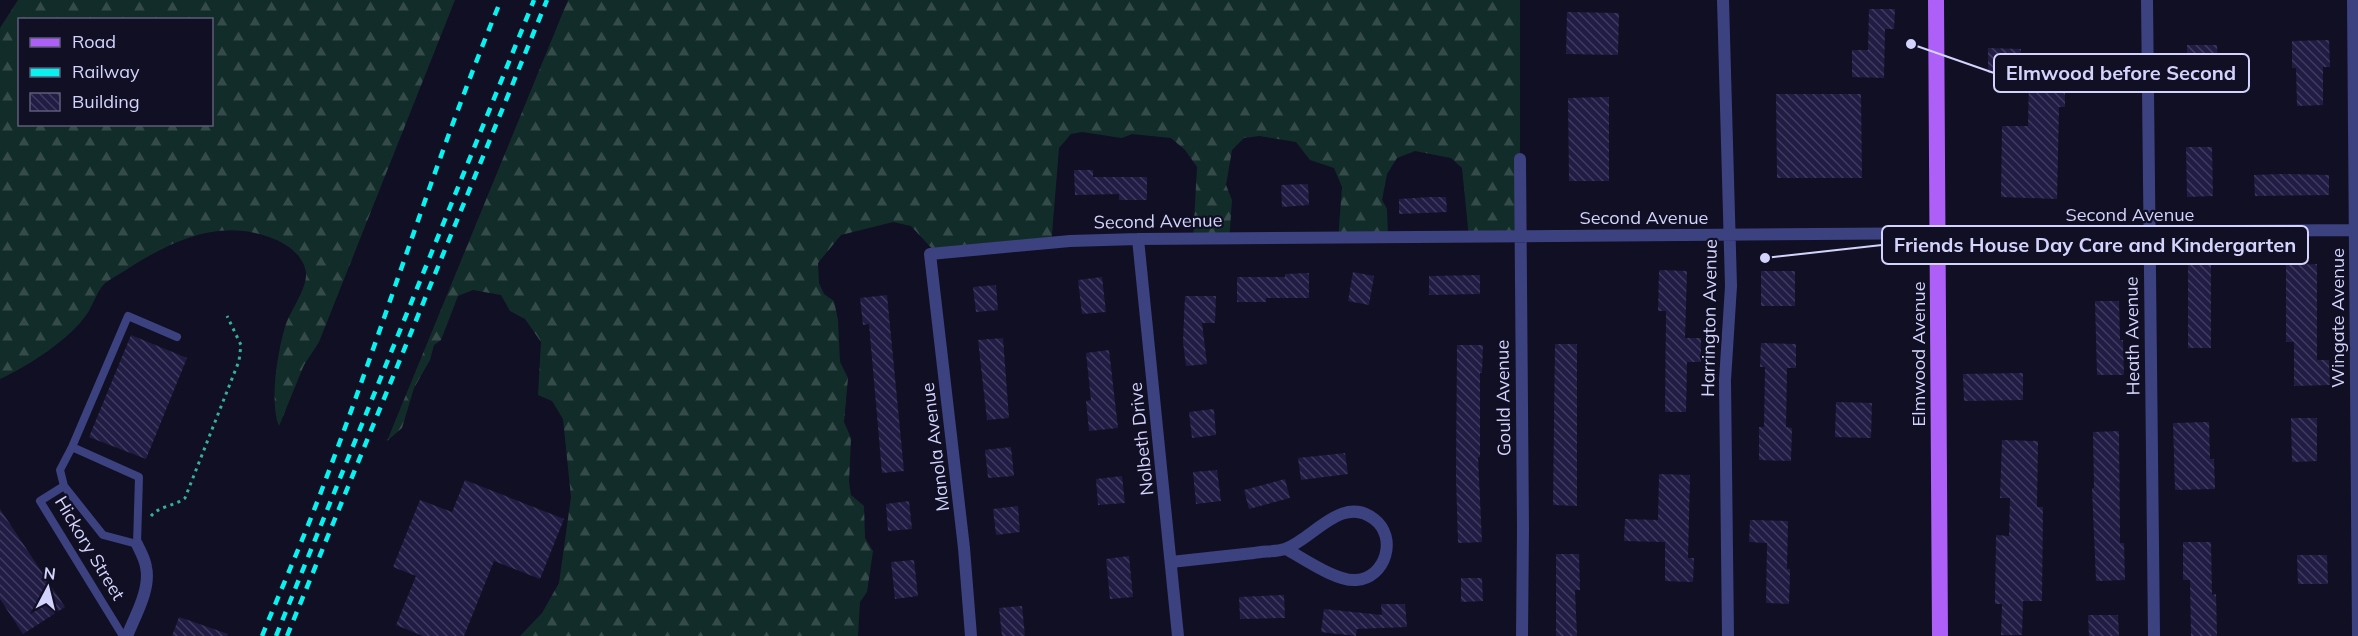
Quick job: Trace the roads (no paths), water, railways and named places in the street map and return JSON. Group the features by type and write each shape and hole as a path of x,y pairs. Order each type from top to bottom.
{"main road":[{"name":"Elmwood Avenue","path":"1936,0 1940,636"}],"street":[{"name":"Harrington Avenue","path":"1723,0 1731,286 1725,380 1728,636"},
{"name":"Heath Avenue","path":"2147,0 2154,636"},
{"name":"Wingate Avenue","path":"2353,0 2358,636"},
{"name":"Gould Avenue","path":"1520,159 1522,636"},
{"name":"Second Avenue","path":"930,254 1070,241 1138,239 2356,230"},
{"name":"Nolbeth Drive","path":"1138,239 1178,636"},
{"name":"Manola Avenue","path":"930,254 964,548 971,636"},
{"path":"1172,562 1286,549 1336,516 1349,511 1362,512 1374,519 1383,529 1387,542 1386,555 1380,567 1370,576 1357,580 1343,579 1286,549"},
{"path":"125,636 142,597 147,576 138,544"}],"lane":[{"path":"72,447 139,477 138,544 103,535 64,486 60,470 128,316 177,337"},
{"name":"Hickory Street","path":"64,486 40,501 125,636"}],"railway":[{"path":"262,636 324,484 454,120 501,0"},
{"path":"276,636 534,0"},
{"path":"287,636 547,0"}],"place":[{"name":"Elmwood before Second","path":"1911,44"},
{"name":"Friends House Day Care and Kindergarten","path":"1765,258"}]}
